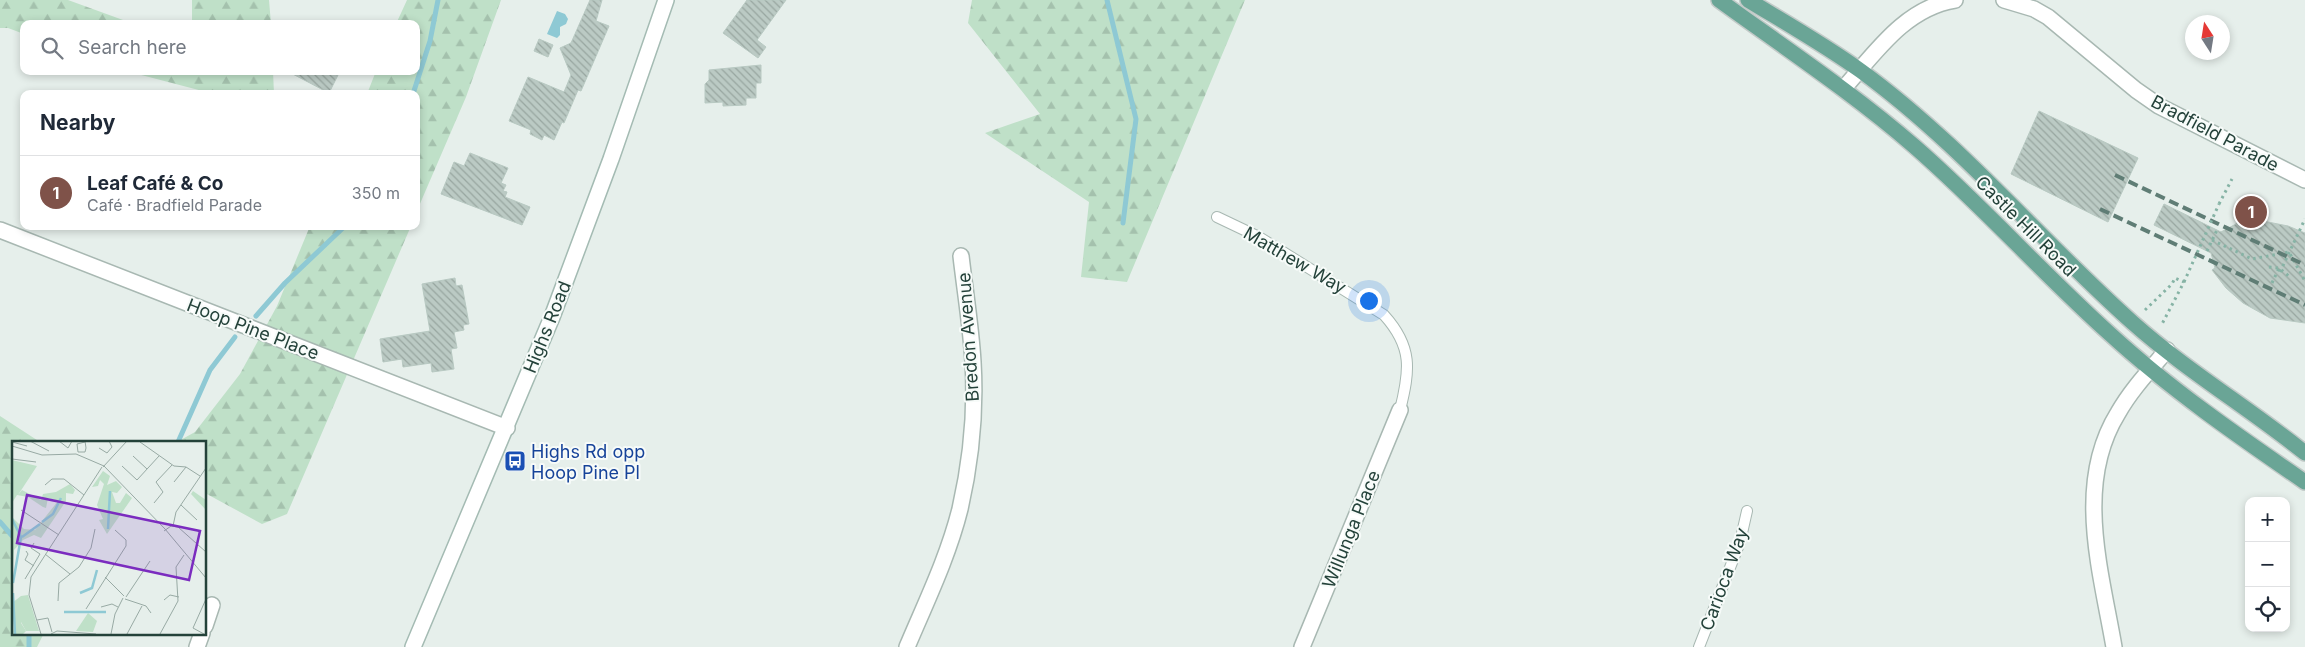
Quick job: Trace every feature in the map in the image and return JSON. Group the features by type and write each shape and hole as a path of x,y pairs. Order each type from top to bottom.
{"main road":[{"name":"Castle Hill Road","path":"1719,0 1844,88 1941,170 2110,334 2180,393 2305,482"},
{"name":"Castle Hill Road","path":"1748,0 1860,70 1944,141 2133,323 2305,453"}],"street":[{"name":"Highs Road","path":"413,647 507,428 552,317 611,159 666,0"},
{"path":"1844,88 1907,20 1951,0"},
{"name":"Bradfield Parade","path":"2004,0 2025,6 2048,17 2136,90 2159,106 2305,180"},
{"name":"Hoop Pine Place","path":"0,230 507,428"},
{"name":"Bredon Avenue","path":"907,647 946,556 960,509 970,459 974,412 974,362 961,256"},
{"path":"2114,647 2094,521 2096,475 2105,439 2117,415 2167,350"},
{"name":"Willunga Place","path":"1302,647 1400,410"},
{"path":"206,623 212,605"},
{"path":"197,647 202,634"}],"lane":[{"name":"Matthew Way","path":"1217,217 1260,237 1384,315 1398,330 1405,346 1407,374 1400,410"},
{"name":"Carioca Way","path":"1699,647 1736,550 1747,511"}],"path":[{"path":"2162,324 2184,282 2232,179"},
{"path":"2272,283 2305,219"},
{"path":"2207,251 2217,230"},
{"path":"2212,240 2252,259 2289,252"},
{"path":"2289,252 2305,281"},
{"path":"2279,270 2282,263"},
{"path":"2146,310 2172,284 2175,278 2184,282"}],"green space":[{"path":"0,0 68,0 123,20 20,20 20,32 8,28 0,28"},
{"path":"192,0 269,0 271,20 192,20"},
{"path":"407,0 501,0 466,97 420,204 420,90 369,90 374,75 420,75 420,20 398,20"},
{"path":"972,0 1245,0 1127,282 1081,277 1089,202 985,133 1040,114 968,23"},
{"path":"141,75 273,75 274,90 199,90"},
{"path":"308,230 409,230 287,514 262,524 206,494 206,441 179,441 195,432 240,374 277,306"},
{"path":"0,416 38,441 12,441 12,634 44,634 37,647 0,647"}],"water":[{"path":"557,11 565,14 568,19 566,24 560,27 560,35 557,38 547,34"}],"building":[{"path":"590,0 602,0 596,21 609,26 581,91 578,90 564,123 562,122 554,140 544,135 542,140 530,134 531,130 509,121 528,77 564,92 571,75 560,48 571,43"},
{"path":"747,0 786,0 757,40 766,47 758,58 723,33"},
{"path":"539,39 553,45 548,57 534,51"},
{"path":"761,65 761,83 756,83 756,98 746,98 746,105 723,106 723,102 705,103 705,84 709,80 709,70"},
{"path":"295,75 338,75 330,90 323,90"},
{"path":"2039,111 2138,158 2108,222 2011,174"},
{"path":"470,153 508,168 501,183 506,185 503,191 507,192 505,197 530,207 522,225 441,194 454,162 464,166"},
{"path":"2244,203 2262,211 2258,220 2288,226 2305,233 2305,323 2270,318 2243,303 2226,288 2212,270 2215,268 2211,253 2154,225 2164,204 2221,232 2236,224"},
{"path":"455,278 456,286 462,285 469,324 463,325 464,330 454,332 457,348 451,349 454,369 432,372 431,363 403,367 402,359 383,362 380,339 430,331 422,284"}],"waterway":[{"path":"420,72 430,41 438,0"},
{"path":"1107,0 1136,119 1123,223"},
{"path":"414,90 419,75"},
{"path":"256,316 285,283 341,230"},
{"path":"178,441 210,370 235,337"},
{"path":"0,522 12,536"},
{"path":"29,634 29,647"}],"railway":[{"path":"2115,175 2305,265"},
{"path":"2100,209 2305,305"}],"place":[{"name":"Leaf Café & Co","path":"2251,212"},
{"name":"Highs Rd opp Hoop Pine Pl","path":"515,461"}]}
